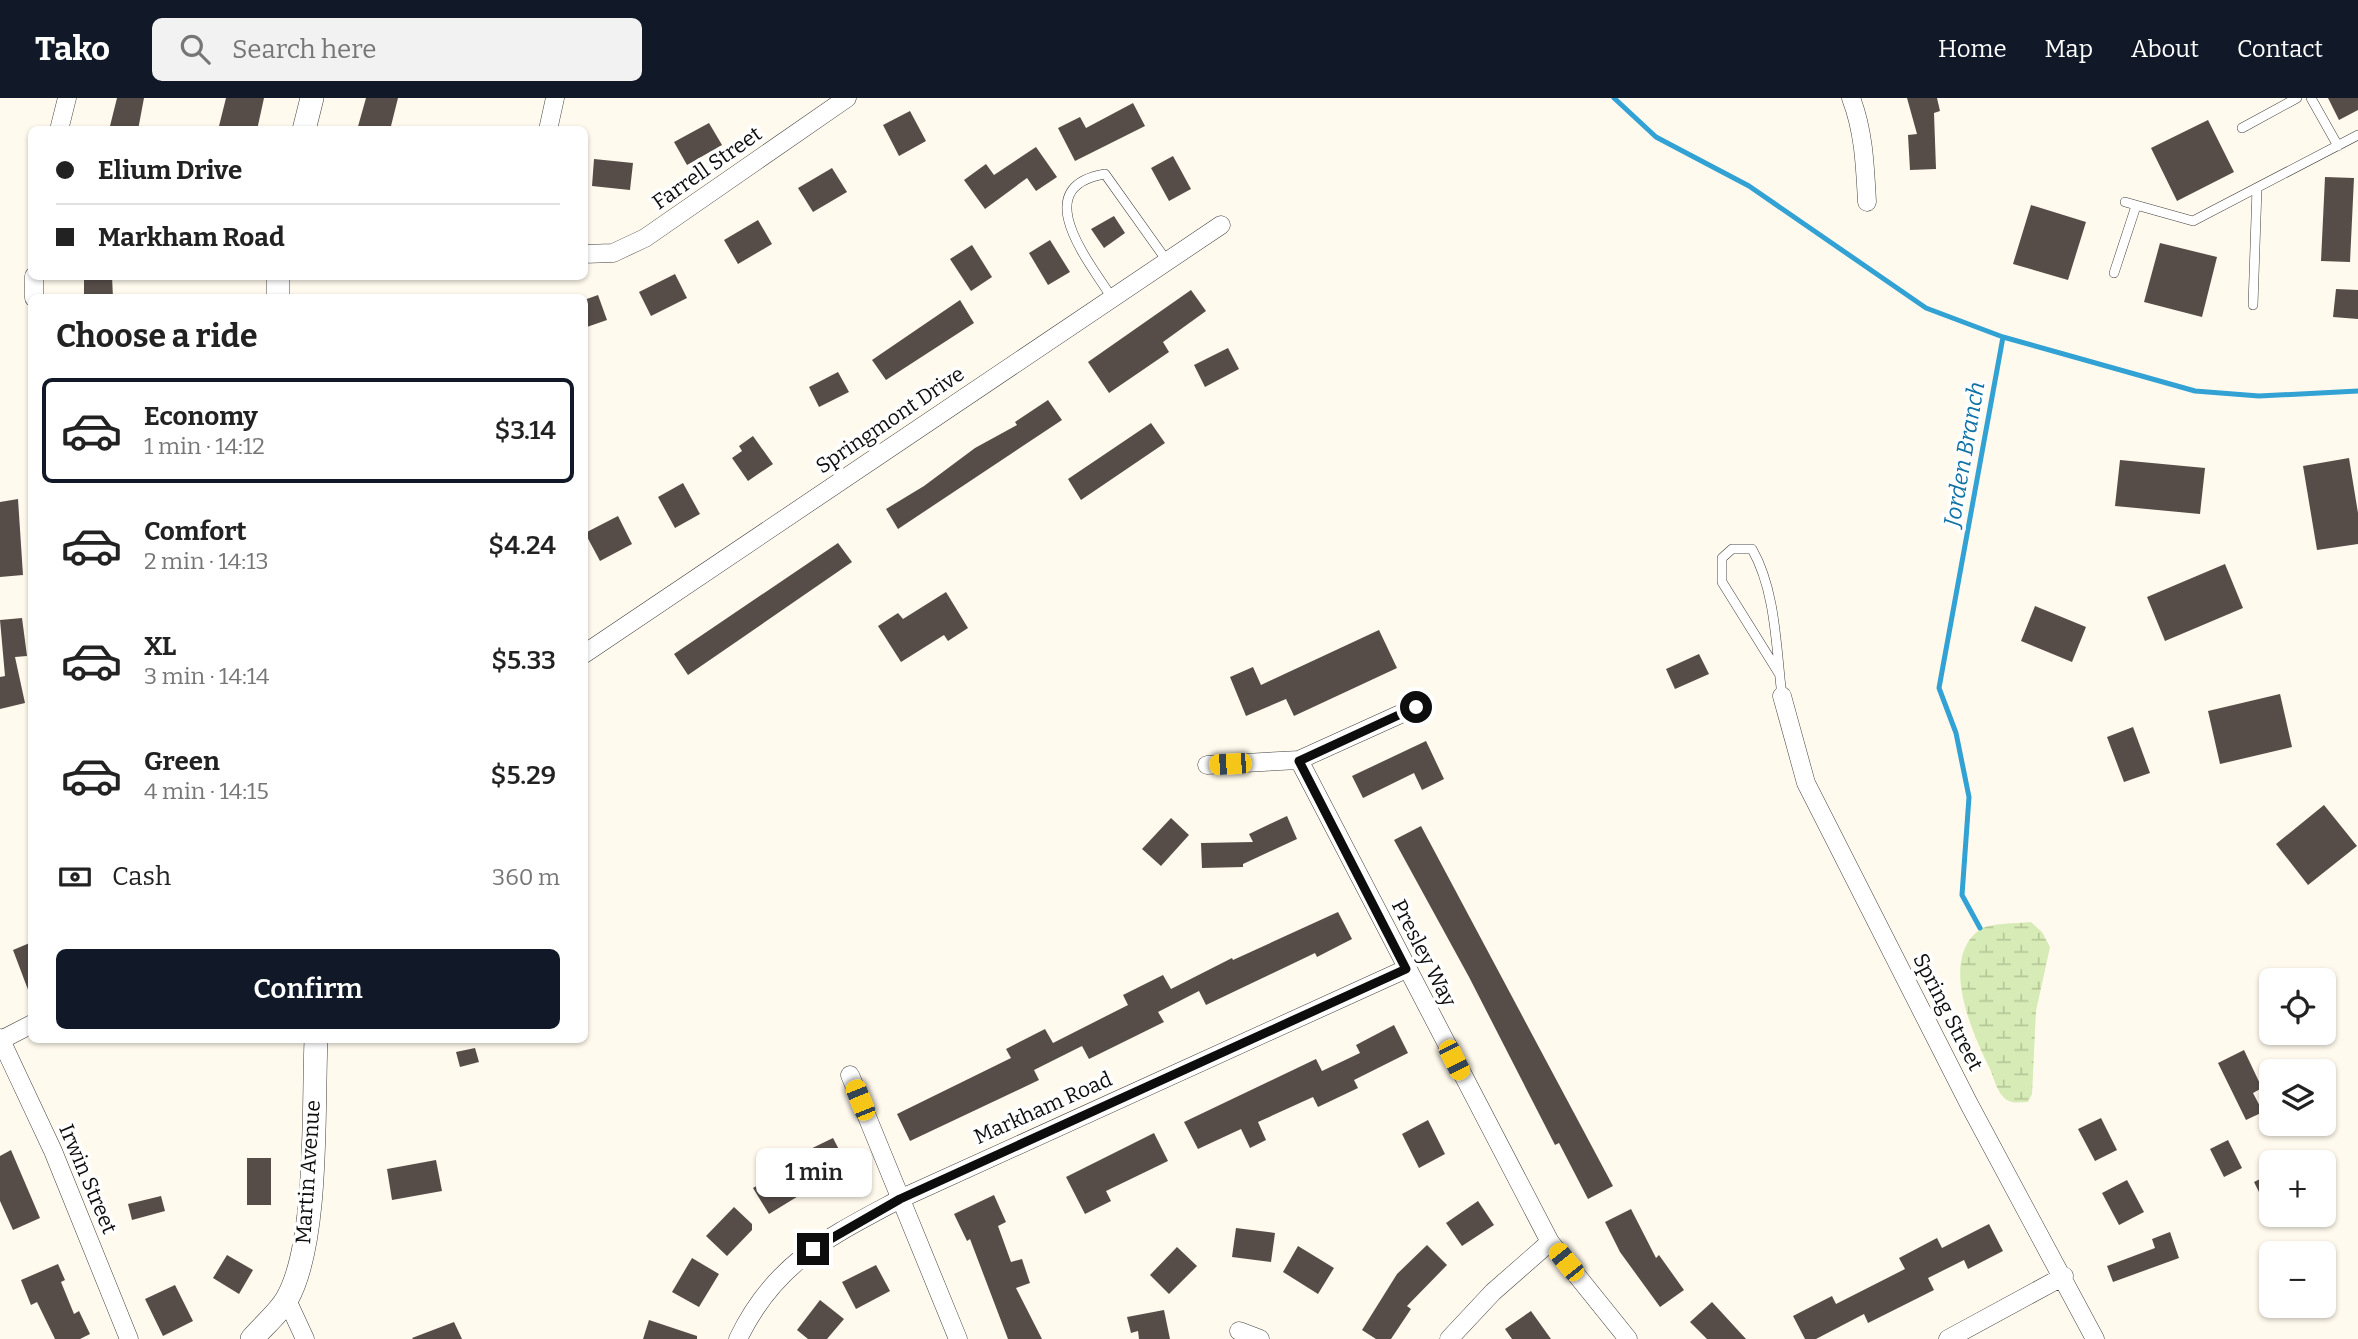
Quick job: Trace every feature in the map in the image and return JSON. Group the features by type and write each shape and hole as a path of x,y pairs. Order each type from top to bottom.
{"street":[{"path":"60,126 66,98"},
{"path":"305,126 312,98"},
{"path":"549,126 555,98"},
{"name":"Farrell Street","path":"588,254 613,253 645,238 848,98"},
{"path":"1850,98 1858,118 1864,150 1867,202"},
{"name":"Springmont Drive","path":"588,651 1221,225"},
{"name":"Spring Street","path":"1782,696 1806,783 1969,1104 2064,1276 2095,1339"},
{"path":"1207,765 1299,761 1416,707"},
{"name":"Presley Way","path":"1299,761 1550,1242 1628,1339"},
{"name":"Markham Road","path":"737,1339 758,1300 795,1262 831,1236 900,1199 1406,969"},
{"path":"0,1039 28,1026"},
{"name":"Irwin Street","path":"0,1039 53,1151 129,1339"},
{"name":"Martin Avenue","path":"287,1300 300,1266 309,1217 316,1043"},
{"path":"850,1075 958,1339"},
{"path":"1449,1339 1493,1293 1550,1242"},
{"path":"1948,1339 2064,1276"},
{"path":"252,1339 287,1300 305,1339"},
{"path":"1239,1331 1260,1339"}],"lane":[{"path":"2242,128 2297,98"},
{"path":"2311,98 2338,146"},
{"path":"2125,202 2193,221 2358,135"},
{"path":"1112,298 1069,229 1065,213 1068,199 1076,188 1095,176 1105,174 1167,261"},
{"path":"2253,305 2257,188"},
{"path":"2114,273 2136,206"},
{"path":"1780,675 1722,582 1722,558 1732,549 1752,549 1763,568 1780,675 1782,696"}],"green space":[{"path":"2031,922 2042,932 2050,947 2036,1011 2032,1094 2028,1102 2014,1102 2001,1094 1975,1035 1963,997 1961,960 1967,944 1983,928"}],"building":[{"path":"117,98 144,98 139,126 110,126"},
{"path":"226,98 264,98 258,126 219,126"},
{"path":"366,98 398,98 391,126 358,126"},
{"path":"1907,98 1937,98 1940,111 1934,113 1936,169 1910,170 1908,135 1917,134"},
{"path":"2328,98 2358,98 2358,110 2339,120"},
{"path":"1133,103 1145,126 1075,161 1058,128 1080,117 1086,128"},
{"path":"910,111 926,141 899,156 883,125"},
{"path":"2208,120 2234,172 2177,201 2151,148"},
{"path":"709,123 722,145 687,165 674,142"},
{"path":"1036,147 1057,177 1036,191 1027,178 985,209 964,180 986,164 994,175"},
{"path":"1173,156 1191,189 1169,201 1151,168"},
{"path":"594,159 633,163 630,190 592,186"},
{"path":"832,168 847,192 813,212 798,188"},
{"path":"2325,177 2354,178 2350,262 2321,261"},
{"path":"2031,205 2086,222 2068,280 2013,264"},
{"path":"1114,216 1125,233 1104,248 1091,229"},
{"path":"758,220 772,244 738,264 724,240"},
{"path":"1050,240 1070,272 1048,285 1029,253"},
{"path":"2160,243 2217,257 2202,317 2144,302"},
{"path":"972,245 992,277 971,291 950,259"},
{"path":"675,274 687,298 651,316 639,292"},
{"path":"84,280 112,280 113,294 84,294"},
{"path":"2336,289 2358,290 2358,319 2333,317"},
{"path":"1191,290 1206,311 1163,342 1169,352 1109,393 1088,362"},
{"path":"598,295 607,320 588,327 588,299"},
{"path":"960,300 974,323 886,380 872,360"},
{"path":"1228,348 1239,369 1205,387 1194,365"},
{"path":"838,372 849,392 819,407 809,387"},
{"path":"1048,400 1062,420 898,529 886,509 924,486 975,448 1017,425 1015,422"},
{"path":"1151,423 1165,443 1081,500 1068,479"},
{"path":"753,436 773,464 748,481 732,458 742,451 739,446"},
{"path":"2349,458 2358,513 2358,544 2317,550 2303,466"},
{"path":"2120,460 2205,468 2200,514 2115,506"},
{"path":"683,483 700,514 675,528 658,497"},
{"path":"18,499 23,575 0,577 0,502"},
{"path":"618,516 632,544 600,561 588,539 588,531"},
{"path":"838,543 852,562 688,675 674,654"},
{"path":"2225,564 2243,608 2165,641 2147,597"},
{"path":"946,592 968,628 948,641 944,635 901,662 878,626 898,613 903,619"},
{"path":"2035,606 2086,627 2072,662 2021,641"},
{"path":"22,618 27,656 15,657 25,703 0,709 0,677 5,676 0,620"},
{"path":"1379,630 1397,668 1294,716 1286,699 1246,716 1230,677 1253,667 1261,685"},
{"path":"1699,654 1709,674 1675,689 1666,669"},
{"path":"2280,694 2292,747 2220,764 2208,711"},
{"path":"2133,727 2150,773 2124,782 2107,737"},
{"path":"1426,741 1444,779 1422,790 1414,773 1363,798 1352,776"},
{"path":"2324,805 2357,846 2308,885 2276,844"},
{"path":"1287,816 1297,839 1243,864 1243,867 1202,868 1201,843 1253,842 1249,834"},
{"path":"1171,818 1189,835 1161,866 1142,849"},
{"path":"1421,826 1613,1186 1588,1199 1559,1143 1555,1145 1469,977 1394,840"},
{"path":"1338,912 1352,939 1317,957 1315,953 1206,1005 1199,991 1158,1012 1164,1022 1089,1059 1082,1046 1034,1070 1039,1080 910,1141 897,1114 1011,1058 1006,1049 1045,1029 1053,1043 1128,1005 1123,995 1163,975 1171,989 1232,958 1233,960"},
{"path":"28,944 28,990 13,950"},
{"path":"1394,1025 1408,1053 1354,1080 1358,1088 1318,1107 1313,1097 1258,1122 1266,1140 1250,1148 1241,1129 1198,1149 1184,1122 1316,1059 1322,1071 1360,1053 1356,1045"},
{"path":"475,1048 479,1062 460,1067 456,1052"},
{"path":"2244,1050 2259,1082 2259,1090 2253,1093 2259,1104 2259,1114 2246,1120 2218,1063"},
{"path":"2101,1118 2117,1150 2095,1161 2078,1129"},
{"path":"1428,1120 1445,1154 1419,1168 1402,1134"},
{"path":"1154,1133 1168,1161 1106,1191 1111,1201 1085,1214 1066,1177"},
{"path":"833,1138 847,1165 797,1190 800,1195 769,1214 753,1188 800,1159 798,1155"},
{"path":"2228,1140 2242,1168 2224,1177 2210,1149"},
{"path":"11,1150 40,1218 13,1230 0,1201 0,1156"},
{"path":"247,1158 271,1158 271,1205 247,1205"},
{"path":"436,1160 442,1191 392,1200 387,1169"},
{"path":"2127,1180 2144,1212 2119,1225 2102,1193"},
{"path":"2259,1180 2259,1192 2254,1182"},
{"path":"994,1195 1006,1222 998,1226 1011,1262 1022,1259 1030,1283 1016,1288 1042,1339 1008,1339 970,1239 967,1241 954,1214"},
{"path":"161,1196 165,1211 132,1220 128,1204"},
{"path":"1478,1201 1494,1225 1462,1246 1446,1223"},
{"path":"734,1207 752,1224 752,1230 727,1256 706,1236"},
{"path":"1631,1209 1656,1258 1659,1255 1684,1290 1660,1307 1620,1252 1605,1222"},
{"path":"1989,1224 2003,1251 1968,1269 1964,1260 1928,1278 1934,1290 1868,1323 1864,1314 1816,1339 1805,1339 1793,1316 1832,1296 1836,1304 1905,1269 1899,1258 1937,1238 1942,1248"},
{"path":"1236,1228 1275,1233 1271,1262 1232,1257"},
{"path":"2170,1232 2179,1258 2113,1282 2107,1266 2155,1248 2152,1239"},
{"path":"1427,1245 1447,1265 1407,1306 1411,1309 1391,1339 1376,1339 1362,1330 1397,1274"},
{"path":"1298,1246 1334,1268 1318,1294 1283,1272"},
{"path":"1177,1247 1197,1266 1169,1294 1150,1275"},
{"path":"227,1255 253,1270 239,1294 213,1278"},
{"path":"692,1258 719,1274 699,1307 672,1292"},
{"path":"58,1264 65,1280 61,1282 74,1314 79,1311 90,1334 80,1339 55,1339 37,1302 31,1305 21,1280"},
{"path":"876,1265 890,1291 856,1309 842,1282"},
{"path":"175,1285 193,1321 163,1336 145,1299"},
{"path":"820,1300 844,1319 827,1339 808,1339 797,1330"},
{"path":"1712,1302 1746,1339 1707,1339 1690,1322"},
{"path":"1164,1310 1170,1339 1139,1339 1138,1331 1131,1333 1127,1317"},
{"path":"1531,1311 1551,1339 1512,1339 1505,1329"},
{"path":"649,1320 697,1336 697,1339 643,1339"},
{"path":"454,1322 462,1339 412,1338"}],"waterway":[{"path":"1614,98 1656,137 1749,186 1926,308 2003,337 2195,391 2259,396 2358,391"},
{"name":"Jorden Branch","path":"1980,928 1962,895 1969,797 1956,733 1939,688 2003,337"}],"route":[{"path":"813,1249 831,1236 900,1199 1406,969 1299,761 1416,707"}]}
